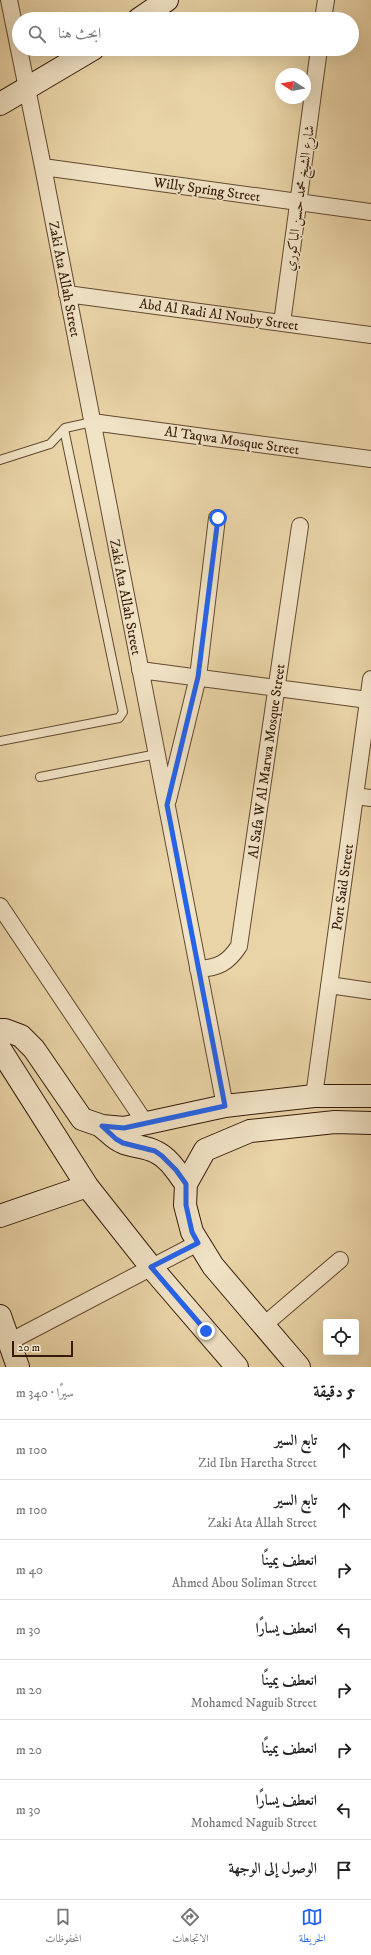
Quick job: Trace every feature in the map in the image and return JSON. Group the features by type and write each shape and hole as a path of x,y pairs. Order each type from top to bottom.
{"main road":[{"path":"149,12 167,0"},
{"path":"0,104 81,56"},
{"path":"0,1030 5,1030 21,1036 34,1049 82,1119 102,1126 124,1128 225,1106 314,1096 371,1096"},
{"path":"0,1049 87,1186 151,1267 237,1367"},
{"path":"299,1367 213,1266 198,1243 192,1232 186,1205 186,1184 205,1150 250,1131 335,1122 371,1123"},
{"path":"102,1126 116,1139 123,1143 142,1146 162,1156 186,1184"},
{"path":"0,1216 87,1186"},
{"path":"0,1316 18,1367"}],"street":[{"name":"Zaki Ata Allah Street","path":"9,0 12,15"},
{"path":"324,12 326,0"},
{"name":"Zaki Ata Allah Street","path":"20,56 225,1106"},
{"name":"شارع الشيخ محمد حسن الباكوري","path":"282,323 318,56"},
{"name":"Willy Spring Street","path":"43,167 371,212"},
{"name":"Abd Al Radi Al Nouby Street","path":"68,294 371,335"},
{"name":"Al Taqwa Mosque Street","path":"92,422 371,459"},
{"path":"167,805 198,677 218,518"},
{"name":"Al Safa W Al Marwa Mosque Street","path":"198,969 211,969 223,964 232,956 239,946 300,526"},
{"path":"140,670 368,700"},
{"name":"Port Said Street","path":"314,1096 371,679"},
{"path":"355,796 371,798"},
{"path":"0,906 146,1124"},
{"path":"329,985 371,991"},
{"path":"9,1342 198,1243"},
{"path":"264,1326 340,1260"}],"lane":[{"path":"0,460 52,443 64,429 92,422"},
{"path":"0,740 118,718 123,712 64,429"},
{"path":"40,777 157,754"}],"route":[{"path":"206,1331 151,1267 198,1243 192,1232 186,1205 186,1184 176,1170 155,1151 142,1146 123,1143 116,1139 102,1126 124,1128 225,1106 167,805 198,677 218,518"}]}
